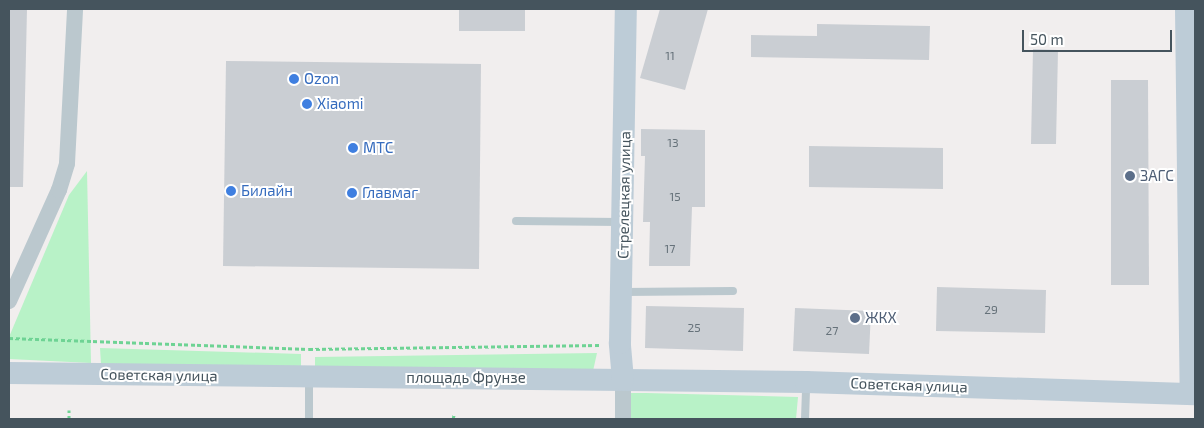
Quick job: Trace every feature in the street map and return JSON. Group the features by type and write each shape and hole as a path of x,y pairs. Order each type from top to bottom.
{"street":[{"path":"9,301 60,190 67,163 75,9"},
{"name":"Стрелецкая улица","path":"623,380 620,343 624,222 626,9"},
{"path":"1186,9 1193,394"},
{"name":"Советская улица","path":"9,373 309,378"},
{"name":"площадь Фрунзе","path":"309,378 623,380"},
{"path":"623,380 623,419"},
{"name":"Советская улица","path":"623,380 806,382 1193,394"}],"lane":[{"path":"516,221 624,222"},
{"path":"622,292 733,291"},
{"path":"309,378 309,419"},
{"path":"805,419 806,382"}],"path":[{"path":"9,338 308,349 620,343"},
{"path":"69,410 69,419"}],"green space":[{"path":"87,171 91,363 9,359 9,337 69,195"},
{"path":"100,348 301,354 301,369 101,364"},
{"path":"597,353 593,371 315,370 315,357"},
{"path":"627,393 798,397 796,419 627,419"}],"building":[{"path":"9,9 27,9 23,187 9,187"},
{"path":"459,9 525,9 525,31 459,31"},
{"path":"660,9 708,9 685,90 640,78"},
{"path":"817,24 930,26 929,60 751,57 751,35 817,36"},
{"path":"1033,49 1058,50 1056,144 1031,144"},
{"name":"Главмаг","path":"226,61 481,64 479,269 223,266"},
{"path":"1111,80 1148,80 1149,285 1111,285"},
{"path":"641,129 705,130 705,207 692,207 690,266 649,266 650,222 643,222 645,156 641,156"},
{"path":"809,146 943,148 943,189 809,187"},
{"path":"937,287 1046,290 1045,333 936,331"},
{"path":"646,306 744,308 743,351 645,348"},
{"path":"795,308 871,311 869,354 793,351"}],"place":[{"name":"Ozon","path":"294,79"},
{"name":"Xiaomi","path":"307,104"},
{"name":"МТС","path":"353,148"},
{"name":"ЗАГС","path":"1130,176"},
{"name":"Билайн","path":"231,191"},
{"name":"Главмаг","path":"352,193"},
{"name":"ЖКХ","path":"855,318"}]}
